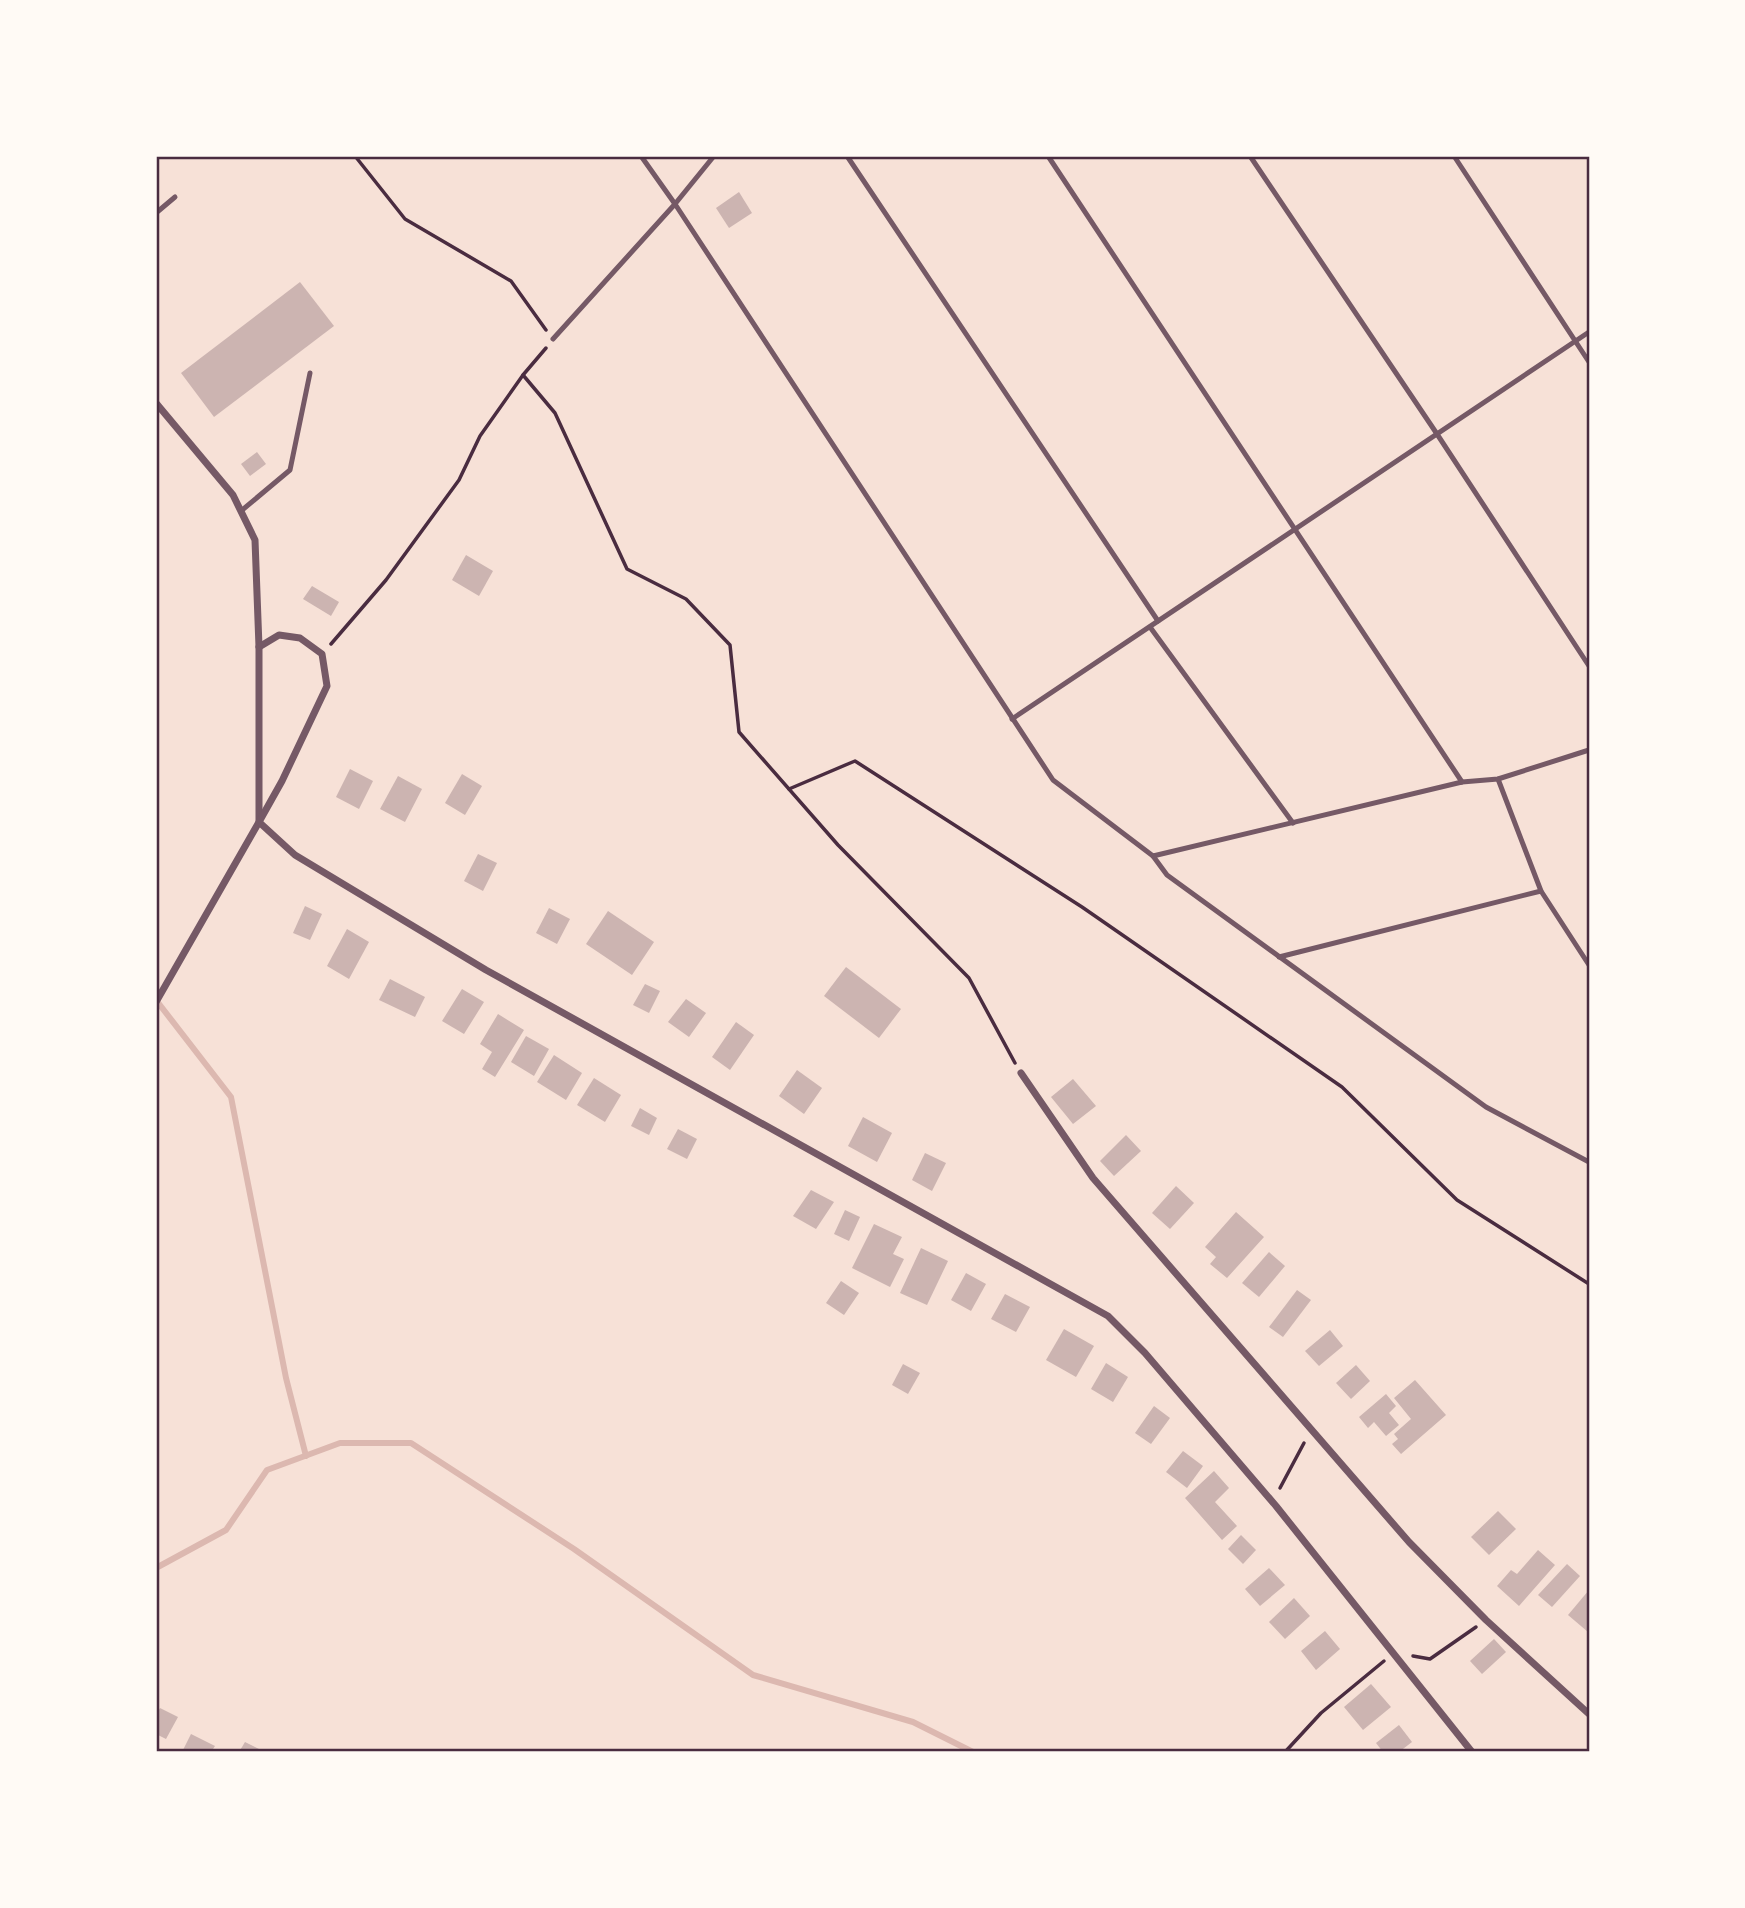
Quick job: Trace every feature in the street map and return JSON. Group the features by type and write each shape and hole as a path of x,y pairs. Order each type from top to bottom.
{"street":[{"path":"156,403 233,495 255,540 259,647 259,822 295,855 486,970 1108,1316 1145,1353 1276,1506 1472,1752"},
{"path":"156,1002 282,781 327,686 322,654 300,638 279,635 259,647"},
{"path":"1021,1073 1093,1178 1409,1542 1486,1620 1589,1714"}],"lane":[{"path":"641,156 1053,780 1153,856 1167,875 1486,1107 1589,1162"},
{"path":"553,339 675,204 714,156"},
{"path":"847,156 1158,621"},
{"path":"1048,156 1462,782"},
{"path":"1250,156 1589,666"},
{"path":"1454,156 1589,362"},
{"path":"156,213 175,197"},
{"path":"1012,719 1589,332"},
{"path":"241,511 290,470 310,373"},
{"path":"1150,627 1293,823"},
{"path":"1153,856 1462,782 1498,779 1589,750"},
{"path":"1498,779 1541,891 1589,965"},
{"path":"1279,957 1541,891"}],"path":[{"path":"322,654 386,580 459,480 480,436 523,375 553,339 511,281 405,219 355,156"},
{"path":"523,375 555,413 627,569 686,599 730,645 739,732 838,845 969,978 1021,1073"},
{"path":"789,789 855,761 1082,907 1342,1087 1457,1200 1589,1284"},
{"path":"1276,1506 1281,1483 1312,1429"},
{"path":"1285,1752 1321,1713 1393,1654 1430,1659 1486,1620"}],"building":[{"path":"739,192 752,213 729,228 716,208"},
{"path":"300,282 334,326 214,417 181,373"},
{"path":"257,452 266,464 250,476 241,464"},
{"path":"466,555 493,571 479,596 452,580"},
{"path":"312,586 339,602 331,616 303,599"},
{"path":"350,769 373,781 359,809 336,797"},
{"path":"462,774 482,786 465,815 445,803"},
{"path":"398,776 422,789 405,822 380,809"},
{"path":"478,854 497,863 483,891 464,881"},
{"path":"305,906 322,914 310,940 293,933"},
{"path":"549,908 570,919 557,944 536,933"},
{"path":"608,911 654,942 632,975 586,944"},
{"path":"347,929 369,942 349,979 327,966"},
{"path":"846,967 901,1009 879,1038 824,996"},
{"path":"390,979 425,997 415,1017 379,1000"},
{"path":"645,984 660,991 649,1013 633,1005"},
{"path":"462,989 484,1002 464,1034 442,1021"},
{"path":"686,999 706,1013 689,1037 668,1022"},
{"path":"498,1014 524,1030 495,1077 482,1069 492,1052 480,1044"},
{"path":"736,1022 754,1035 730,1070 712,1057"},
{"path":"526,1036 549,1049 534,1076 511,1062"},
{"path":"554,1055 582,1073 566,1100 537,1082"},
{"path":"797,1070 822,1088 804,1114 779,1096"},
{"path":"594,1078 621,1095 605,1122 577,1105"},
{"path":"1073,1079 1096,1106 1073,1124 1051,1097"},
{"path":"640,1108 657,1118 649,1135 631,1126"},
{"path":"863,1117 892,1133 877,1162 848,1146"},
{"path":"678,1129 697,1139 687,1159 667,1149"},
{"path":"1126,1135 1141,1151 1114,1176 1100,1161"},
{"path":"925,1153 946,1163 932,1191 912,1180"},
{"path":"1176,1186 1194,1203 1170,1229 1152,1213"},
{"path":"811,1190 834,1202 816,1229 793,1216"},
{"path":"845,1210 860,1217 849,1241 834,1234"},
{"path":"1236,1212 1264,1237 1227,1278 1210,1264 1216,1257 1205,1247"},
{"path":"874,1224 902,1237 893,1254 904,1259 890,1287 852,1268"},
{"path":"921,1248 948,1261 927,1305 900,1293"},
{"path":"1269,1252 1285,1266 1259,1297 1242,1283"},
{"path":"966,1273 986,1284 971,1311 951,1300"},
{"path":"841,1281 859,1293 844,1315 826,1303"},
{"path":"1297,1290 1311,1300 1283,1337 1269,1327"},
{"path":"1005,1294 1030,1307 1016,1332 991,1319"},
{"path":"1064,1329 1094,1346 1076,1377 1046,1360"},
{"path":"1330,1330 1343,1346 1319,1366 1305,1351"},
{"path":"1106,1363 1128,1377 1113,1402 1091,1389"},
{"path":"903,1364 920,1373 908,1394 892,1385"},
{"path":"1356,1365 1370,1381 1351,1399 1336,1383"},
{"path":"1415,1380 1446,1415 1401,1454 1392,1444 1398,1439 1394,1434 1411,1419 1394,1398"},
{"path":"1386,1394 1396,1406 1389,1413 1399,1425 1386,1436 1374,1422 1368,1428 1359,1417"},
{"path":"1154,1406 1170,1418 1151,1444 1135,1433"},
{"path":"1183,1451 1203,1466 1187,1488 1166,1472"},
{"path":"1214,1471 1229,1488 1215,1502 1237,1526 1222,1540 1185,1498"},
{"path":"1498,1511 1516,1529 1489,1555 1471,1537"},
{"path":"1241,1535 1256,1550 1243,1564 1228,1549"},
{"path":"1538,1550 1555,1565 1519,1606 1497,1586 1511,1570 1517,1574"},
{"path":"1567,1564 1580,1576 1552,1607 1538,1595"},
{"path":"1269,1568 1285,1585 1260,1606 1245,1589"},
{"path":"1589,1590 1589,1631 1588,1632 1568,1615"},
{"path":"1294,1598 1310,1616 1285,1639 1269,1622"},
{"path":"1325,1631 1340,1649 1316,1670 1301,1651"},
{"path":"1494,1639 1506,1652 1482,1674 1470,1661"},
{"path":"1371,1684 1391,1707 1363,1730 1344,1707"},
{"path":"160,1708 178,1717 166,1739 156,1734 156,1715"},
{"path":"1399,1725 1412,1742 1399,1752 1383,1752 1376,1743"},
{"path":"191,1734 215,1746 211,1752 182,1752"},
{"path":"245,1742 265,1752 239,1752"}],"waterway":[{"path":"156,1000 231,1097 286,1378 306,1456"},
{"path":"156,1568 226,1530 267,1470 340,1443 411,1443 574,1549 753,1675 913,1722 973,1752"}]}
